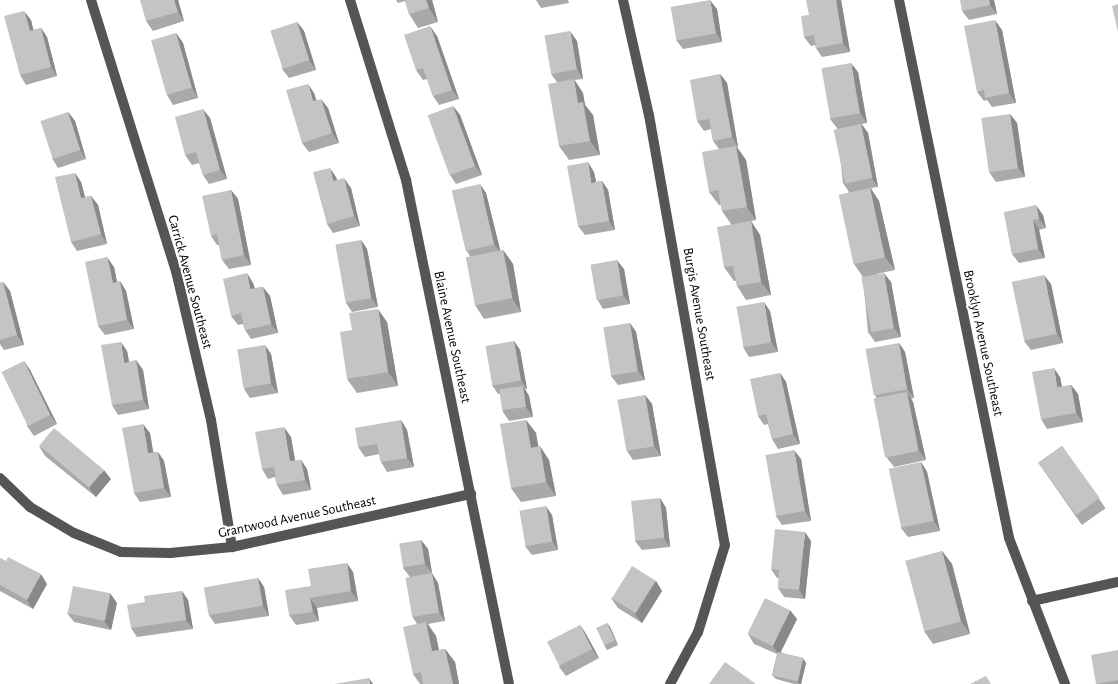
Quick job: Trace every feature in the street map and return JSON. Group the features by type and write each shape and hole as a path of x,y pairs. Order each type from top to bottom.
{"street":[{"name":"Carrick Avenue Southeast","path":"91,0 176,271 211,420 232,547"},
{"name":"Blaine Avenue Southeast","path":"350,0 406,180 508,684"},
{"name":"Burgis Avenue Southeast","path":"623,0 652,135 725,545 698,632 670,684"},
{"name":"Brooklyn Avenue Southeast","path":"899,0 1010,538 1032,601 1065,684"},
{"name":"Grantwood Avenue Southeast","path":"0,478 30,507 74,533 121,552 170,553 232,547 471,494"},
{"path":"1032,601 1118,582"}],"building":[{"path":"140,0 174,0 178,12 146,21"},
{"path":"405,0 426,0 429,8 409,14"},
{"path":"710,0 716,33 677,40 671,7"},
{"path":"806,0 836,0 843,43 816,48 814,35 804,37 801,16 809,15"},
{"path":"960,0 989,0 990,5 962,11"},
{"path":"1118,4 1118,32 1112,6"},
{"path":"24,11 30,31 41,28 51,67 20,75 4,16"},
{"path":"995,20 1009,93 985,98 984,90 977,92 964,26"},
{"path":"297,22 309,60 283,69 270,31"},
{"path":"430,26 452,90 433,96 423,68 416,70 404,35"},
{"path":"570,31 577,69 551,74 544,36"},
{"path":"176,33 192,88 167,95 151,40"},
{"path":"851,63 860,113 830,118 821,68"},
{"path":"720,74 732,137 713,141 709,119 697,121 690,80"},
{"path":"574,79 578,103 583,102 590,141 559,146 548,84"},
{"path":"308,84 313,101 321,99 332,133 302,143 286,90"},
{"path":"453,106 475,166 450,175 428,115"},
{"path":"203,109 220,170 203,175 196,152 185,155 175,117"},
{"path":"68,112 80,150 53,159 40,121"},
{"path":"1010,114 1018,168 989,173 981,118"},
{"path":"861,124 872,178 845,184 834,130"},
{"path":"736,146 747,207 722,211 718,190 709,192 702,152"},
{"path":"588,162 591,183 602,181 609,221 578,226 567,166"},
{"path":"330,168 333,181 344,178 354,216 327,224 313,172"},
{"path":"75,173 81,198 91,196 101,234 71,242 55,177"},
{"path":"480,184 494,244 466,251 452,191"},
{"path":"870,188 885,257 853,264 839,195"},
{"path":"231,190 244,255 222,260 217,234 211,236 202,196"},
{"path":"1036,205 1039,219 1033,220 1038,249 1012,254 1004,212"},
{"path":"751,221 761,282 737,286 733,266 724,267 717,227"},
{"path":"361,240 371,298 346,303 335,245"},
{"path":"503,250 512,298 475,305 466,257"},
{"path":"107,257 113,283 120,281 127,320 98,326 85,262"},
{"path":"617,260 623,295 597,300 590,265"},
{"path":"247,273 250,289 263,287 271,324 245,330 241,313 231,316 223,279"},
{"path":"884,273 894,328 871,332 861,277"},
{"path":"1044,275 1056,334 1024,341 1012,282"},
{"path":"3,282 17,335 0,340 0,283"},
{"path":"764,302 771,342 744,347 736,307"},
{"path":"378,309 388,372 347,379 340,332 352,330 349,313"},
{"path":"630,323 638,371 611,376 603,327"},
{"path":"514,341 521,380 492,385 485,346"},
{"path":"121,342 124,363 136,360 143,400 112,405 101,345"},
{"path":"899,343 907,389 874,395 866,349"},
{"path":"265,345 271,384 243,388 237,349"},
{"path":"24,361 50,415 28,426 2,372"},
{"path":"1054,368 1057,387 1071,385 1076,413 1041,419 1032,372"},
{"path":"780,373 793,434 772,439 766,414 758,416 750,379"},
{"path":"523,386 526,407 502,410 499,389"},
{"path":"907,392 918,451 885,457 874,398"},
{"path":"645,395 654,446 626,451 617,400"},
{"path":"401,420 407,458 381,462 377,444 358,447 355,428"},
{"path":"526,420 531,448 540,446 546,482 511,488 500,424"},
{"path":"143,424 148,453 158,452 164,488 134,493 122,428"},
{"path":"284,427 290,461 301,460 305,480 277,485 274,467 262,469 255,432"},
{"path":"54,428 104,470 89,487 39,446"},
{"path":"1062,446 1100,498 1076,515 1039,463"},
{"path":"794,450 805,511 776,516 765,455"},
{"path":"921,462 933,521 901,528 889,469"},
{"path":"660,498 664,538 635,541 631,501"},
{"path":"546,506 552,541 526,546 519,511"},
{"path":"775,529 805,532 799,590 778,588 779,570 771,569"},
{"path":"421,540 425,564 403,567 399,543"},
{"path":"942,551 961,622 924,631 905,561"},
{"path":"8,557 41,574 27,600 0,585 0,558 6,561"},
{"path":"347,563 351,591 310,598 313,612 289,615 285,590 311,586 308,569"},
{"path":"632,566 656,581 636,613 612,598"},
{"path":"432,573 439,612 412,617 405,578"},
{"path":"258,578 263,606 209,615 204,588"},
{"path":"73,586 110,593 105,621 68,613"},
{"path":"182,591 186,620 131,628 127,605 145,602 144,596"},
{"path":"765,598 790,610 773,646 747,634"},
{"path":"426,622 432,651 445,649 453,684 423,684 421,672 413,674 403,627"},
{"path":"607,623 615,640 604,645 596,628"},
{"path":"580,625 592,649 559,666 547,642"},
{"path":"1118,650 1118,680 1096,684 1091,655"},
{"path":"778,652 803,658 798,681 773,675"},
{"path":"725,662 756,684 709,684"},
{"path":"986,676 991,684 970,684"},
{"path":"369,678 370,684 334,684"}]}
